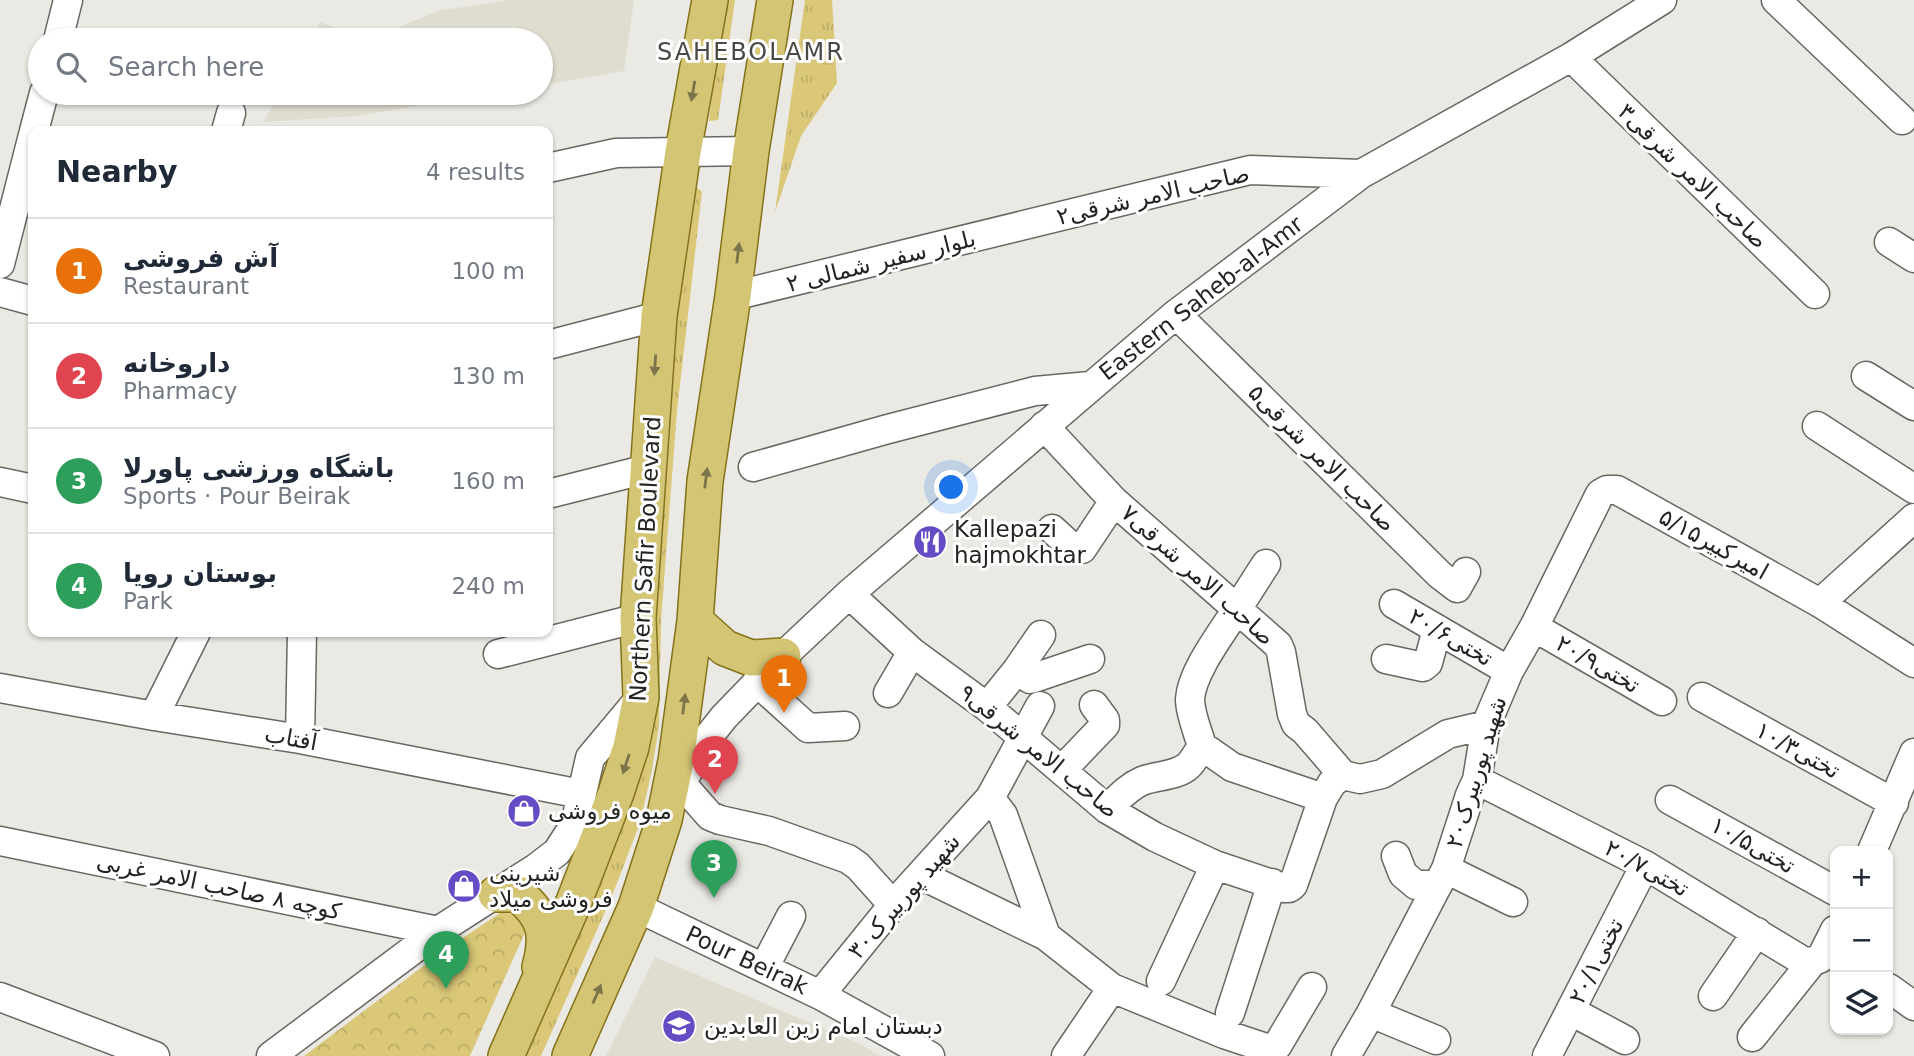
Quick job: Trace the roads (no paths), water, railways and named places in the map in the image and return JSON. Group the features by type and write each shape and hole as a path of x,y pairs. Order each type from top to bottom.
{"main road":[{"name":"Northern Safir Boulevard","path":"506,1056 573,904 616,793 631,747 641,697 638,618 659,316 683,152 710,0"},
{"name":"Northern Safir Boulevard","path":"570,1056 636,907 664,820 676,761 695,621 705,481 775,0"},
{"path":"695,621 725,648 751,658 783,656"},
{"path":"496,894 518,894 537,913 541,923 545,938 543,955 530,1005"}],"street":[{"path":"61,28 68,0"},
{"name":"Eastern Saheb-al-Amr","path":"664,820 701,746 783,656 849,594 1175,314 1361,174 1572,57 1662,0"},
{"path":"1776,0 1902,120"},
{"name":"صاحب الامر شرقی۳","path":"1572,57 1815,294"},
{"path":"36,126 41,105"},
{"path":"553,167 616,153 751,151"},
{"path":"0,264 28,156"},
{"name":"۲صاحب الامر شرقی","path":"1029,225 1250,170 1361,174"},
{"name":"بلوار سفیر شمالی ۲","path":"733,296 1029,225"},
{"path":"1889,242 1914,258"},
{"path":"0,292 28,300"},
{"name":"صاحب الامر شرقی۵","path":"1175,314 1440,575 1457,588 1466,572"},
{"path":"553,344 659,316"},
{"path":"1866,376 1914,405"},
{"path":"753,467 1035,391 1090,386"},
{"name":"صاحب الامر شرقی۷","path":"1044,426 1114,501 1278,645 1296,724 1343,775"},
{"path":"1817,426 1914,489"},
{"path":"553,494 647,469"},
{"path":"0,482 28,488"},
{"name":"امیرکبیر۵/۱۵","path":"1607,490 1617,490 1820,603 1914,663"},
{"name":"شهید پوربیرک۲۰","path":"1346,1056 1442,877 1477,780 1486,726 1509,671 1534,627 1600,494 1607,490"},
{"path":"1052,528 1075,550 1082,549 1114,501"},
{"path":"1820,603 1914,518"},
{"path":"1266,564 1211,646 1198,674 1190,702 1202,746 1232,767 1323,799"},
{"name":"صاحب الامر شرقی۹","path":"849,594 912,652 987,707 1107,809 1155,837 1215,865 1281,885"},
{"name":"تختی۲۰/۶","path":"1394,604 1509,671"},
{"path":"498,654 638,618"},
{"name":"تختی۲۰/۹","path":"1534,627 1662,701"},
{"path":"1386,659 1426,666 1437,629"},
{"path":"987,707 1041,635"},
{"path":"154,716 194,637"},
{"path":"300,739 302,637"},
{"path":"888,693 912,652"},
{"path":"1017,670 1030,679 1090,659"},
{"path":"757,682 808,728 845,726"},
{"name":"آفتاب","path":"0,688 300,739 581,794"},
{"path":"573,904 572,855 575,824 590,758 641,697"},
{"name":"تختی۱۰/۳","path":"1702,697 1894,803"},
{"path":"1062,770 1105,725 1105,720 1094,705"},
{"name":"شهید پوربیرک۳۰","path":"820,995 893,905 990,798 1040,706"},
{"path":"1230,1013 1281,885 1293,885 1323,799 1332,783 1343,775 1360,779 1382,774 1448,734 1486,726"},
{"path":"1107,809 1139,782 1184,769 1202,746"},
{"path":"1874,846 1914,753"},
{"name":"تختی۲۰/۷","path":"1477,780 1645,865 1802,961 1812,962"},
{"path":"682,785 710,816 769,831 848,859 858,866 893,905"},
{"path":"990,798 1003,815 1046,936"},
{"name":"تختی۱۰/۵","path":"1670,800 1830,888"},
{"path":"271,1056 438,931 557,852 575,824"},
{"name":"کوچه ۸ صاحب الامر غربی","path":"0,841 438,931"},
{"path":"1396,856 1403,874 1416,885 1442,877 1513,902"},
{"path":"1161,981 1215,865"},
{"name":"تختی۲۰/۱","path":"1547,1056 1645,865"},
{"path":"921,875 1046,936 1112,988 1224,1034 1266,1048 1272,1049 1276,1046 1312,987"},
{"name":"Pour Beirak","path":"636,907 820,995 930,1056"},
{"path":"764,968 791,916"},
{"path":"1713,996 1758,932"},
{"path":"1752,1037 1812,962 1821,958 1830,940"},
{"path":"1066,1056 1112,988"},
{"path":"1893,991 1914,1006"},
{"path":"0,998 155,1056"},
{"path":"1571,1011 1625,1040"},
{"path":"1371,1013 1436,1040"}],"place":[{"name":"Kallepazi hajmokhtar","path":"930,542"},
{"name":"آش فروشی","path":"784,713"},
{"name":"داروخانه","path":"715,794"},
{"name":"میوه فروشی","path":"524,811"},
{"name":"شیرینی فروشی میلاد","path":"464,886"},
{"name":"باشگاه ورزشی پاورلا","path":"714,898"},
{"name":"بوستان رویا","path":"446,989"},
{"name":"دبستان امام زین العابدین","path":"679,1026"}],"district":[{"name":"SAHEBOLAMR","path":"751,52"}]}
